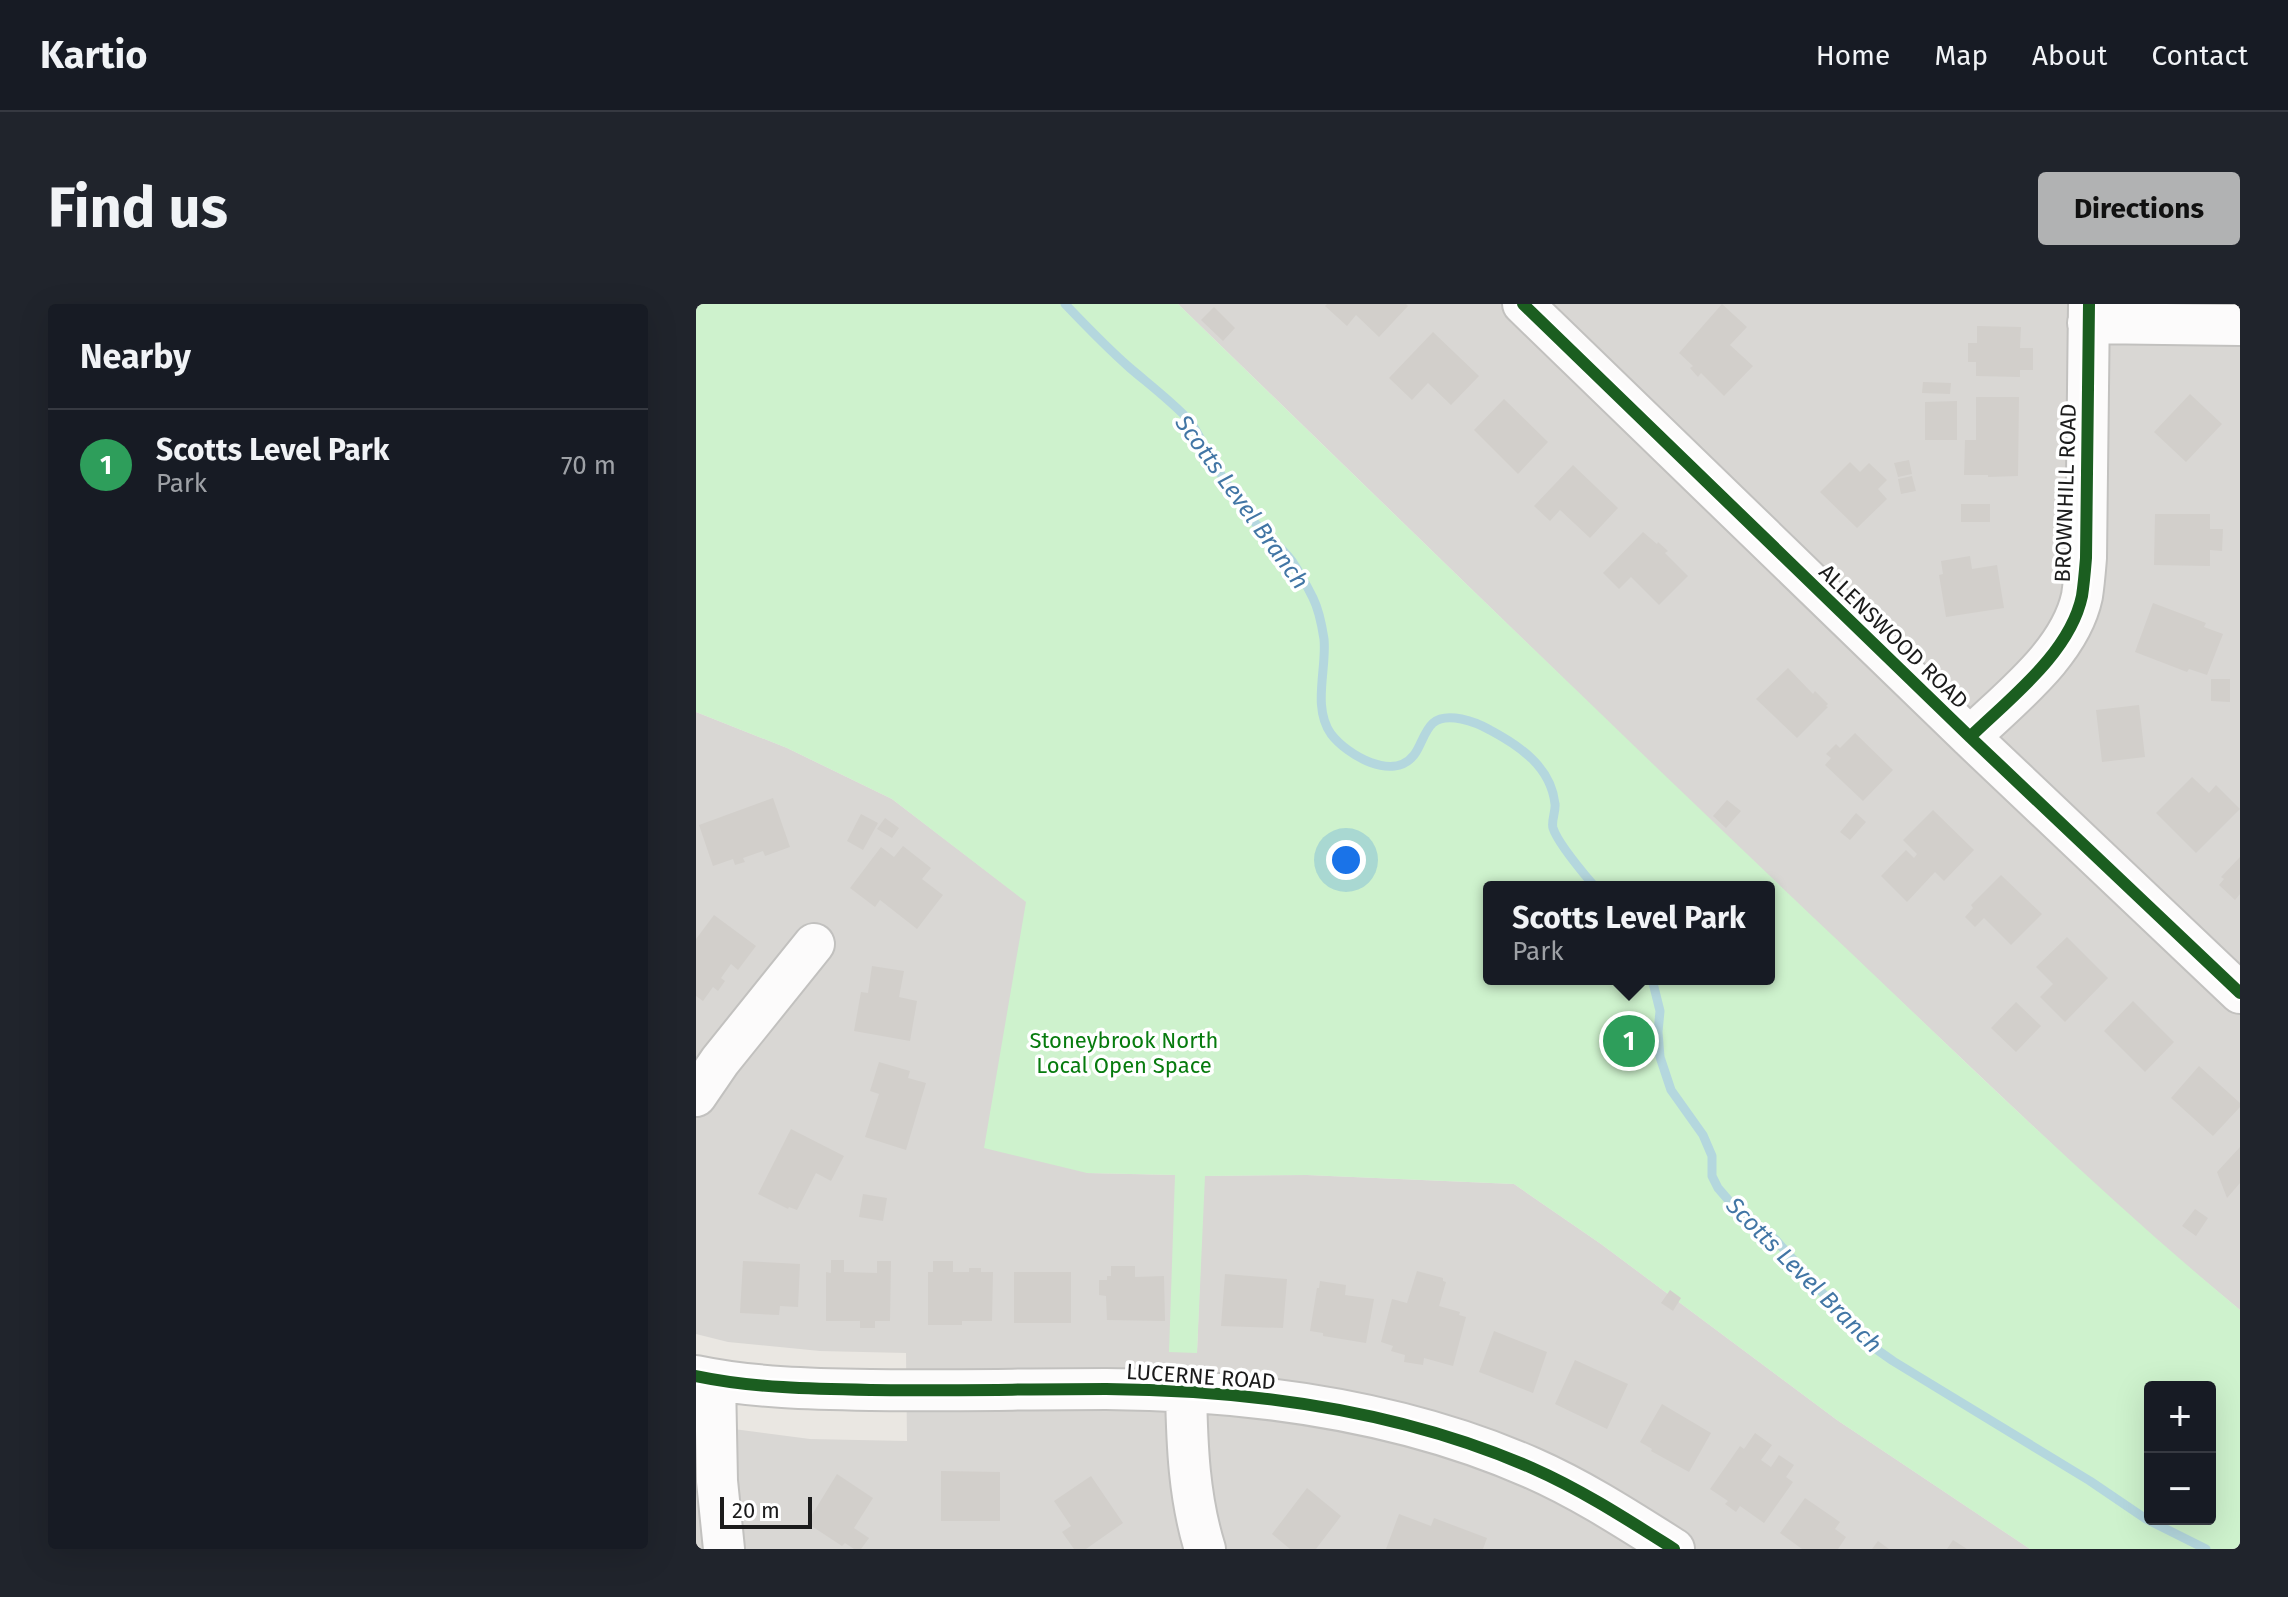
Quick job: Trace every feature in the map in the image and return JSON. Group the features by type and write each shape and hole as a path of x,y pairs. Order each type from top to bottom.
{"street":[{"name":"ALLENSWOOD ROAD","path":"1523,304 1970,737 2240,993"},
{"name":"BROWNHILL ROAD","path":"1970,737 2049,659 2069,630 2082,597 2086,558 2089,313"},
{"path":"2089,313 2240,325"},
{"path":"696,1096 720,1061 814,944"},
{"path":"706,1378 724,1549"},
{"name":"LUCERNE ROAD","path":"706,1378 815,1389 1186,1391 1299,1404 1388,1421 1457,1440 1532,1468 1612,1510 1674,1549"},
{"path":"1186,1391 1188,1465 1198,1527 1205,1549"}],"shaded area":[{"path":"1178,304 2240,304 2240,1310 2090,1180 1697,808"},
{"path":"696,712 787,748 892,799 1027,902 1087,1173 1175,1175 1197,1352 1204,1176 1307,1175 1514,1184 1601,1244 1837,1420 2030,1549 696,1549 696,1424 810,1439 907,1441 906,1353 820,1351 728,1342 696,1334"}],"green space":[{"name":"Stoneybrook North Local Open Space","path":"696,304 1178,304 1994,1089 2140,1224 2240,1310 2240,1549 2030,1549 1837,1420 1601,1244 1514,1184 1307,1175 1205,1176 1197,1353 1169,1352 1175,1175 1087,1173 984,1148 1026,902 892,799 787,748 696,712"}],"building":[{"path":"1722,304 1747,327 1730,345 1753,366 1724,396 1701,373 1698,377 1690,368 1693,366 1679,353"},
{"path":"1325,306 1408,306 1379,337 1356,315 1347,326"},
{"path":"1214,307 1235,328 1223,341 1201,320"},
{"path":"1977,326 2021,327 2020,348 2033,348 2033,370 2020,370 2020,377 1976,376 1976,362 1968,362 1968,343 1977,343"},
{"path":"1433,332 1479,376 1451,405 1428,383 1412,400 1389,378"},
{"path":"1923,382 1951,383 1950,394 1922,393"},
{"path":"2190,394 2222,424 2186,462 2154,432"},
{"path":"1976,397 2019,397 2018,476 1964,475 1965,440 1976,440"},
{"path":"1504,399 1548,442 1518,474 1474,430"},
{"path":"1957,401 1957,440 1925,440 1925,402"},
{"path":"1909,460 1912,474 1898,477 1894,463"},
{"path":"1850,462 1860,472 1869,463 1887,480 1878,489 1887,499 1857,528 1820,492"},
{"path":"1573,465 1618,508 1590,538 1560,510 1550,521 1534,506"},
{"path":"1912,476 1916,491 1901,494 1898,479"},
{"path":"1961,504 1990,504 1990,522 1961,522"},
{"path":"2155,514 2210,514 2210,529 2223,529 2222,551 2210,550 2210,566 2154,565"},
{"path":"1643,532 1668,551 1665,553 1688,576 1659,605 1631,577 1619,589 1603,573"},
{"path":"1970,556 1972,569 1997,565 2004,608 1946,617 1939,575 1943,574 1941,561"},
{"path":"2153,603 2206,623 2204,627 2223,634 2207,675 2189,669 2187,672 2135,652"},
{"path":"1788,668 1813,694 1815,691 1828,704 1797,738 1756,699"},
{"path":"2211,679 2230,679 2230,702 2211,701"},
{"path":"2139,705 2145,757 2102,762 2096,710"},
{"path":"1855,733 1893,770 1863,801 1825,765 1831,758 1826,754 1836,744 1840,748"},
{"path":"2192,777 2209,793 2216,785 2240,809 2196,853 2156,813"},
{"path":"773,798 790,847 765,856 763,851 743,858 745,862 735,865 733,859 713,866 699,825"},
{"path":"1727,800 1741,811 1726,828 1713,816"},
{"path":"1933,810 1974,850 1944,881 1935,872 1907,902 1881,876 1906,850 1914,858 1917,854 1903,840"},
{"path":"1856,813 1866,822 1850,840 1840,832"},
{"path":"861,814 878,823 863,850 847,841"},
{"path":"885,818 899,828 892,838 877,829"},
{"path":"903,846 931,868 922,879 943,895 917,929 880,900 875,907 850,888 881,847 894,857"},
{"path":"2240,857 2240,894 2235,900 2219,885 2224,879 2221,877"},
{"path":"2001,875 2042,914 2011,945 1984,918 1975,927 1965,917 1973,908 1971,905"},
{"path":"714,915 756,946 738,970 731,964 721,978 725,981 718,991 713,987 703,1001 696,996 696,939"},
{"path":"2067,937 2108,978 2065,1022 2040,997 2053,984 2036,967"},
{"path":"872,966 904,971 899,997 917,1001 910,1041 854,1031 861,992 868,993"},
{"path":"2133,1001 2174,1042 2145,1072 2104,1031"},
{"path":"2016,1002 2041,1026 2016,1052 1991,1028"},
{"path":"879,1062 910,1071 908,1078 926,1083 906,1150 865,1137 879,1094 870,1091"},
{"path":"2199,1066 2240,1103 2240,1107 2213,1136 2171,1098"},
{"path":"791,1129 844,1156 831,1181 816,1173 797,1210 788,1209 758,1194"},
{"path":"2240,1147 2240,1183 2227,1198 2217,1172"},
{"path":"863,1194 887,1198 883,1221 859,1217"},
{"path":"2195,1209 2208,1218 2196,1236 2182,1226"},
{"path":"831,1260 844,1260 844,1272 877,1273 877,1261 891,1261 890,1321 875,1321 875,1328 860,1328 860,1321 826,1321 826,1272 831,1273"},
{"path":"743,1261 800,1264 798,1307 780,1306 779,1315 740,1313"},
{"path":"933,1261 953,1261 953,1272 981,1268 981,1272 993,1272 992,1321 928,1325 928,1272 933,1272"},
{"path":"1111,1266 1135,1266 1135,1277 1164,1276 1165,1321 1107,1320 1106,1296 1099,1295 1099,1280 1107,1280 1107,1276 1111,1276"},
{"path":"1417,1271 1443,1278 1446,1282 1439,1306 1466,1317 1453,1366 1424,1358 1423,1365 1404,1362 1405,1355 1391,1351 1393,1346 1381,1342 1392,1299 1407,1303"},
{"path":"1014,1272 1071,1272 1071,1323 1014,1323"},
{"path":"1225,1274 1287,1279 1283,1328 1221,1326"},
{"path":"1320,1281 1346,1285 1345,1295 1374,1299 1366,1343 1310,1331"},
{"path":"1670,1290 1681,1298 1673,1311 1661,1303"},
{"path":"1494,1331 1547,1352 1533,1393 1479,1372"},
{"path":"1575,1360 1628,1384 1607,1429 1555,1404"},
{"path":"1662,1404 1711,1433 1689,1472 1640,1442"},
{"path":"1755,1433 1772,1445 1761,1460 1771,1467 1779,1455 1794,1465 1786,1477 1793,1482 1764,1523 1740,1506 1736,1512 1725,1504 1728,1501 1710,1489 1740,1446 1744,1449"},
{"path":"941,1471 1000,1472 1000,1521 941,1521"},
{"path":"837,1474 873,1498 854,1528 869,1538 861,1549 854,1549 845,1543 842,1546 807,1523"},
{"path":"1091,1476 1123,1523 1086,1549 1074,1549 1062,1532 1071,1526 1054,1501"},
{"path":"1307,1488 1341,1516 1316,1549 1290,1549 1272,1534"},
{"path":"1805,1498 1840,1522 1835,1529 1846,1537 1838,1549 1802,1549 1780,1533"},
{"path":"1399,1514 1431,1526 1434,1518 1487,1538 1483,1549 1386,1549"},
{"path":"1953,1540 1967,1549 1947,1549"},
{"path":"1878,1541 1889,1549 1872,1549"}],"waterway":[{"name":"Scotts Level Branch","path":"1065,304 1113,353 1189,420 1250,517 1295,566 1320,618 1324,639 1322,712 1325,723 1338,742 1359,757 1383,766 1394,766 1405,763 1414,755 1430,726 1446,718 1470,721 1501,736 1523,751 1541,769 1555,804 1553,825 1556,835 1590,881"},
{"name":"Scotts Level Branch","path":"1654,985 1660,1011 1660,1057 1671,1090 1703,1135 1712,1156 1712,1176 1718,1188 1737,1210 1775,1239 1866,1342 2146,1519 2206,1549"}],"cycle path":[{"path":"1523,304 1970,737 2240,993"},
{"path":"1970,737 2052,655 2065,637 2082,596 2086,558 2089,304"},
{"path":"696,1376 761,1385 827,1389 1160,1390 1324,1407 1430,1431 1532,1468 1587,1496 1674,1549"}],"place":[{"name":"Scotts Level Park","path":"1629,1041"}]}
